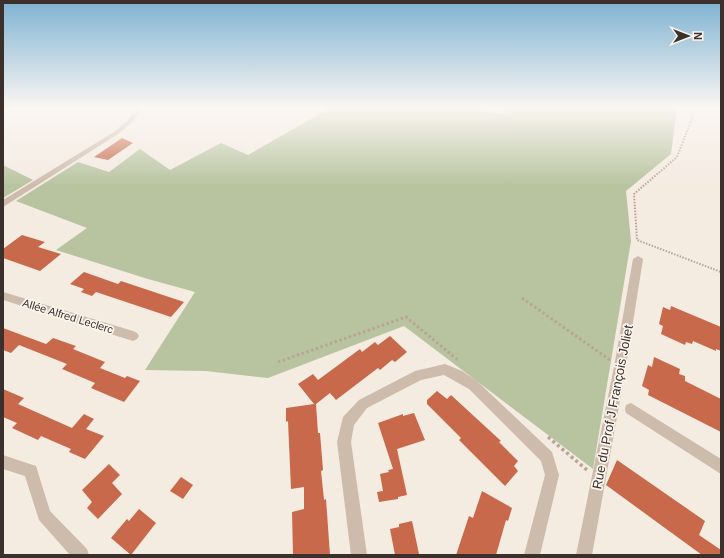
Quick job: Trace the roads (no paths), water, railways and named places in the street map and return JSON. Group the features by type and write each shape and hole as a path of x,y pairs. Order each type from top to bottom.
{"street":[{"path":"3,204 114,134"},
{"name":"Rue du Prof J François Joliet","path":"584,555 620,367 638,259"},
{"name":"Allée Alfred Leclerc","path":"3,296 133,336"},
{"path":"359,555 344,442 348,422 363,404 419,375 445,369 458,375 473,385 547,457 552,475 532,555"},
{"path":"631,409 721,467"},
{"path":"3,462 31,471 44,515 81,555"}]}
